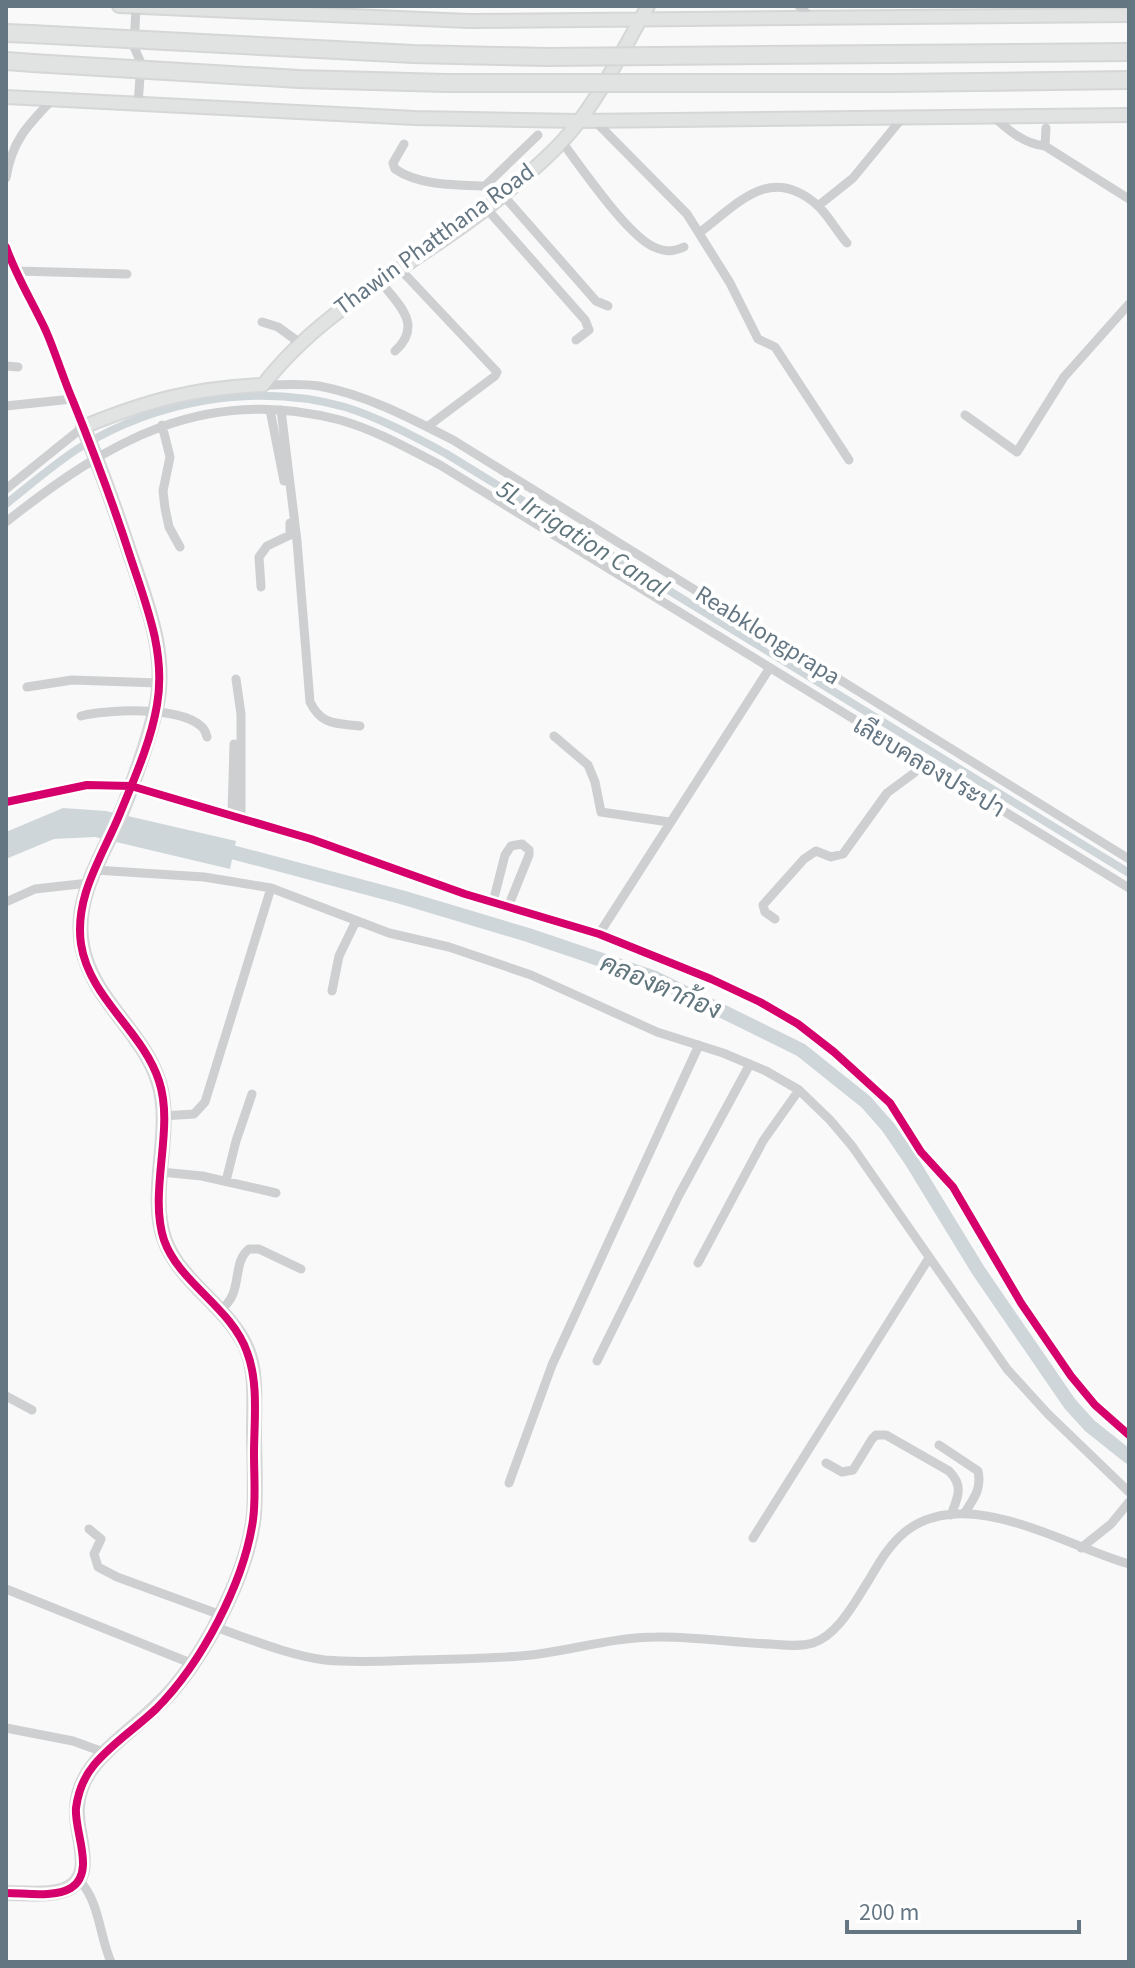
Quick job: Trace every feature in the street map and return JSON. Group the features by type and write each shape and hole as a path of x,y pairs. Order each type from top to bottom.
{"highway":[{"path":"6,33 198,45 547,57 1129,52"},
{"path":"6,61 419,83 623,85 1129,80"}],"street":[{"path":"119,6 469,21 813,19 923,11 1129,15"},
{"name":"Thawin Phatthana Road","path":"263,385 300,343 341,307 494,201 562,142 648,6"},
{"path":"799,6 813,19"},
{"path":"136,7 134,47 141,63 138,105"},
{"path":"6,97 415,118 578,121 1129,115"},
{"path":"6,178 15,143 52,100"},
{"path":"993,116 1025,141 1045,146 1129,199"},
{"path":"818,206 853,178 903,117"},
{"path":"595,121 687,214 730,283 758,339 775,347 849,460"},
{"path":"1045,146 1046,128"},
{"path":"404,144 393,163 395,169 407,177 453,185 485,186 538,135"},
{"path":"562,142 636,234 650,246 668,252 684,247"},
{"path":"485,186 585,320 589,330 576,340"},
{"path":"699,233 757,190 766,186 787,187 818,206 847,243"},
{"path":"494,201 596,301 608,306"},
{"path":"6,247 47,332 86,432 155,633 159,658 155,713 121,812 84,896 81,916 83,950 89,971 154,1071 162,1095 163,1237 184,1271 221,1309 246,1347 251,1362 254,1396 254,1512 244,1557 218,1621 193,1664 159,1706 92,1767 81,1788 76,1809 77,1831 84,1860 79,1880 69,1889 54,1893 6,1893"},
{"path":"399,268 497,372 427,427"},
{"path":"16,271 127,274"},
{"path":"380,281 401,308 409,325 406,342 395,351"},
{"path":"965,415 1017,452 1064,377 1129,304"},
{"path":"262,322 278,327 300,343"},
{"path":"6,366 18,367"},
{"name":"Reabklongprapa","path":"6,489 86,432 122,411 174,395 263,385 316,385 349,393 379,403 427,427 504,472 1129,859"},
{"path":"6,406 72,399"},
{"path":"261,587 259,557 267,546 290,535 291,529 270,410"},
{"path":"281,410 297,541 310,702 323,720 360,726"},
{"name":"เลียบคลองประปา","path":"6,522 94,456 162,425 202,414 281,410 313,414 369,430 440,465 1129,888"},
{"path":"162,425 170,457 163,491 165,508 169,527 180,547"},
{"path":"599,934 769,669"},
{"path":"236,679 241,714 236,816"},
{"path":"27,687 72,680 158,683"},
{"path":"81,716 105,710 155,713 193,720 205,729 207,737"},
{"path":"554,736 588,765 601,812 669,822"},
{"path":"234,744 236,816"},
{"path":"775,919 765,912 763,905 804,859 816,851 831,857 843,854 887,793 914,773 923,762"},
{"path":"6,802 87,785 131,786 311,839 508,907 599,934 760,1002 811,1034 880,1091 921,1152 953,1187 998,1266 1071,1376 1095,1405 1129,1435"},
{"path":"493,902 505,855 511,846 522,844 529,850 529,855 508,907"},
{"path":"95,870 204,877 271,888 356,921 417,941 449,947 557,985 657,1032 750,1064 799,1090 852,1146 1024,1390 1129,1492"},
{"path":"6,902 35,889 89,883"},
{"path":"163,1116 194,1114 205,1102 271,888"},
{"path":"332,991 339,956 356,921"},
{"path":"509,1483 552,1365 699,1045"},
{"path":"597,1361 679,1195 750,1064"},
{"path":"698,1263 758,1150 799,1090"},
{"path":"226,1181 252,1094"},
{"path":"161,1172 226,1181 276,1193"},
{"path":"221,1309 233,1299 242,1257 249,1249 259,1249 301,1269"},
{"path":"753,1538 929,1258"},
{"path":"6,1396 32,1410"},
{"path":"826,1463 842,1472 853,1470 872,1439 876,1435 886,1435 956,1477 960,1487 951,1515"},
{"path":"939,1445 978,1471 980,1483 977,1495 964,1514"},
{"path":"1081,1548 1111,1524 1129,1502"},
{"path":"89,1529 101,1539 94,1554 98,1567 218,1621 323,1660 510,1657 648,1637 806,1644 824,1638 833,1630 891,1546 905,1532 923,1521 951,1515 987,1516 1030,1526 1129,1564"},
{"path":"6,1589 193,1664"},
{"path":"6,1728 63,1738 106,1753"},
{"path":"79,1880 94,1902 111,1962"}],"shaded area":[{"path":"63,808 106,811 236,841 230,869 95,837 54,839 6,859 6,832"}],"waterway":[{"name":"5L Irrigation Canal","path":"6,504 79,448 109,431 174,407 242,396 277,396 345,407 384,422 445,453 1129,873"},
{"name":"คลองตาก้อง","path":"217,848 401,897 655,978 801,1050 866,1102 888,1127 978,1270 1070,1404 1090,1426 1129,1457"}],"cycle path":[{"path":"6,247 50,340 111,499 149,613 159,667 157,705 151,732 86,892 80,926 81,944 94,981 141,1046 159,1081 164,1119 159,1201 164,1240 181,1269 218,1308 239,1336 251,1364 255,1403 253,1520 240,1570 218,1621 173,1691 108,1750 87,1775 76,1808 83,1862 78,1881 71,1888 56,1893 6,1893"},
{"path":"6,802 87,785 131,786 311,839 465,894 599,934 760,1002 798,1024 890,1103 921,1152 953,1187 1021,1303 1071,1376 1095,1405 1129,1435"}]}
